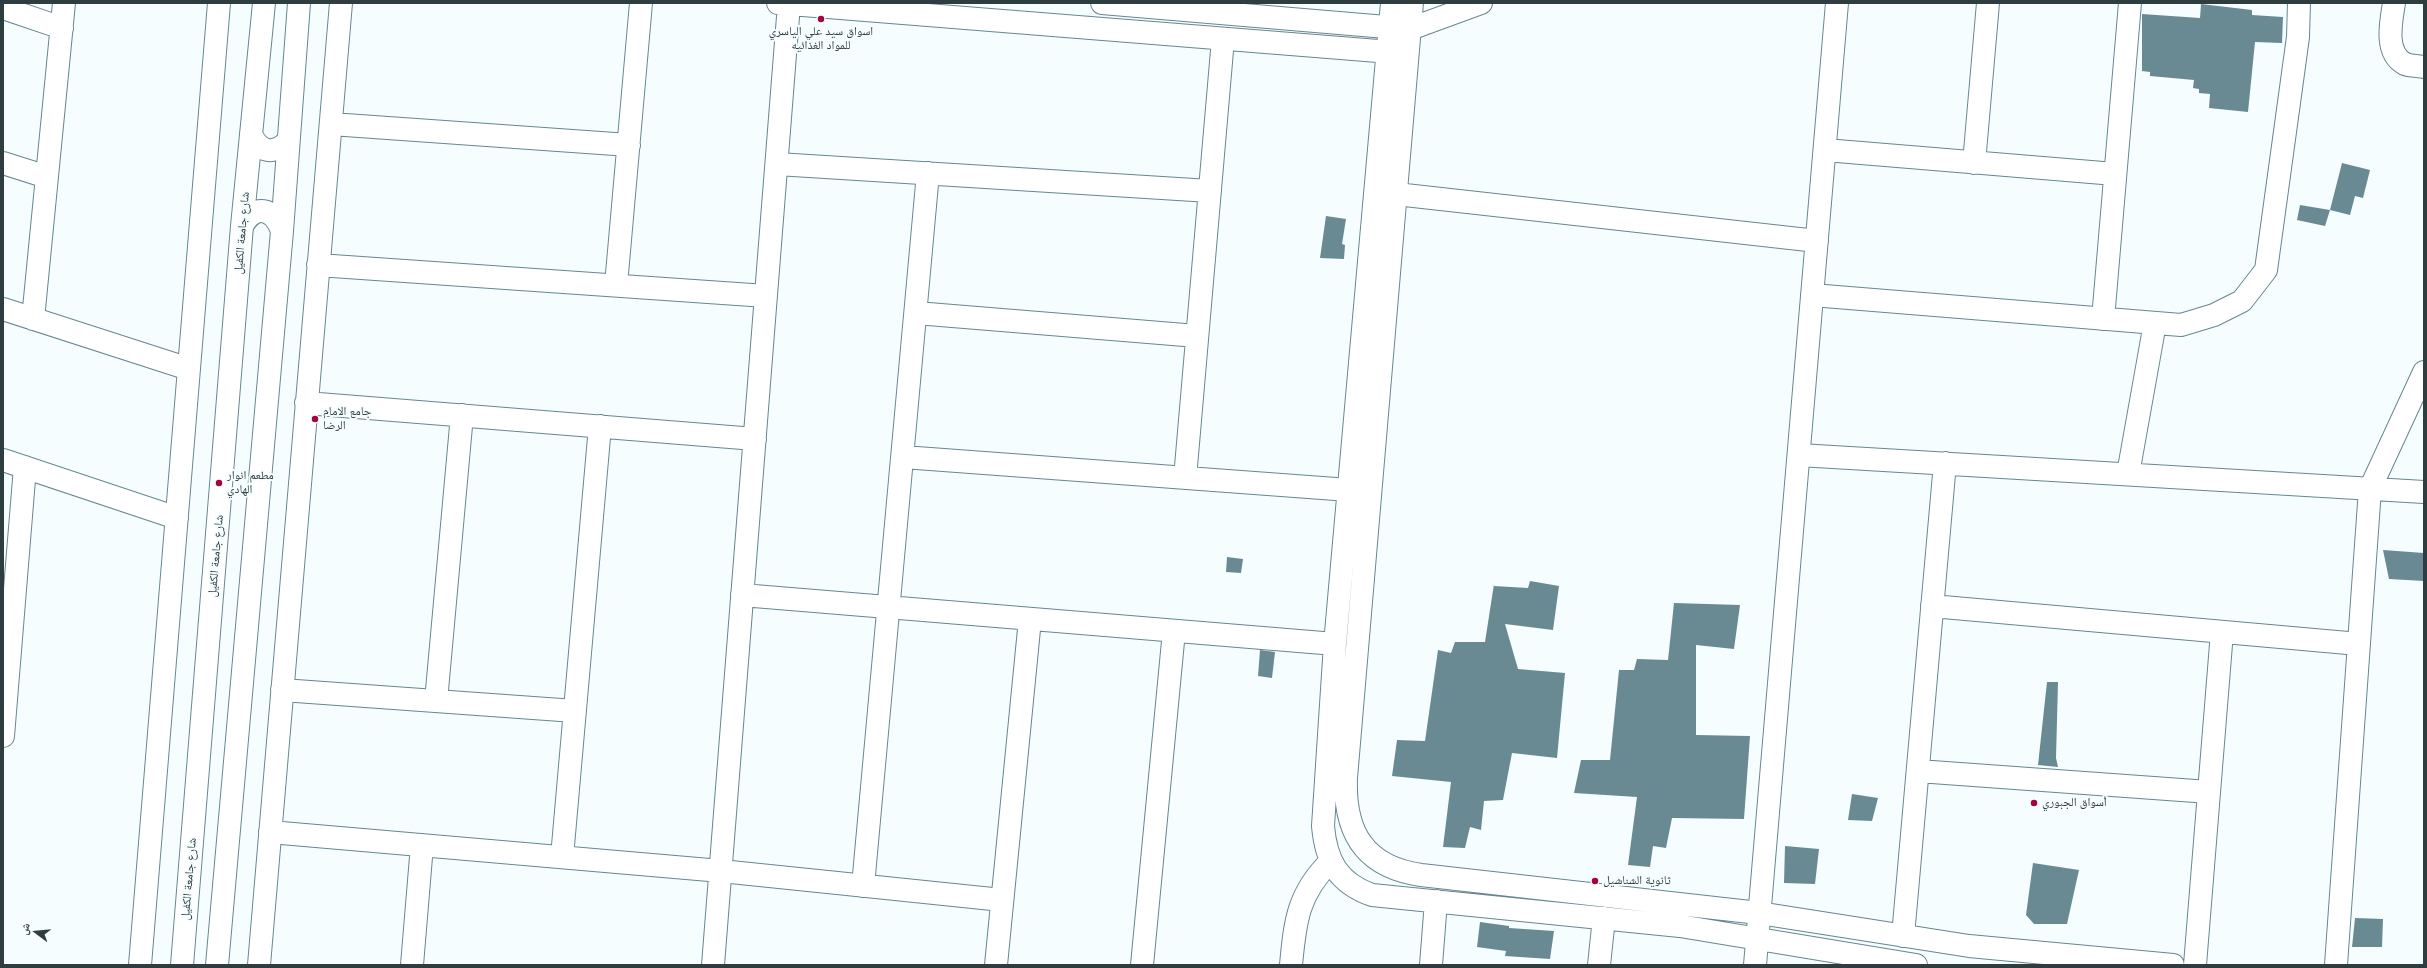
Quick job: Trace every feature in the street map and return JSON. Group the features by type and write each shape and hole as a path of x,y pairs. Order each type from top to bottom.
{"street":[{"path":"33,319 64,3"},
{"path":"140,965 219,3"},
{"name":"شارع جامعة الكفيل","path":"182,965 242,226 264,3"},
{"path":"217,965 282,231 287,142 299,3"},
{"path":"259,965 341,3"},
{"path":"616,285 641,3"},
{"path":"1102,3 1226,8 1400,28 1481,3"},
{"path":"1392,3 1400,28"},
{"path":"1412,3 1400,28 1349,490 1323,826 1325,844 1331,861 1341,877 1355,889 1390,898 1436,901 1604,918 1757,937 1916,965"},
{"path":"1755,965 1837,3"},
{"path":"1974,163 1988,3"},
{"path":"2102,318 2130,3"},
{"path":"1812,295 2181,325 2214,315 2242,301 2266,270 2298,37 2299,3"},
{"path":"2394,3 2390,28 2392,49 2405,64 2424,67"},
{"path":"713,965 777,164 784,4 1398,53"},
{"path":"3,8 62,28"},
{"path":"1185,478 1223,39"},
{"path":"1398,53 1396,194 1345,798 1348,818 1356,836 1368,852 1383,865 1402,872 1760,913 1977,947 2173,965"},
{"path":"330,124 629,145"},
{"path":"251,134 259,147 266,150 282,148 287,142"},
{"path":"1825,150 2115,174"},
{"path":"3,163 47,177"},
{"path":"777,164 1210,191"},
{"path":"863,886 890,607 928,173"},
{"path":"1396,194 1817,241"},
{"path":"242,226 247,216 258,211 270,212 278,220 282,231"},
{"path":"318,265 766,296"},
{"path":"3,309 189,369"},
{"path":"916,313 1197,336"},
{"path":"2128,474 2155,323"},
{"path":"2336,965 2370,489 2424,372"},
{"path":"306,403 755,439"},
{"path":"436,701 462,415"},
{"path":"562,857 600,426"},
{"path":"1799,455 2424,492"},
{"path":"903,457 1349,490"},
{"path":"3,460 177,518"},
{"path":"1903,936 1945,464"},
{"path":"3,736 9,582 25,467"},
{"path":"742,595 1336,644"},
{"path":"1932,606 2359,644"},
{"path":"996,965 1030,619"},
{"path":"1142,965 1174,631"},
{"path":"2195,965 2222,632"},
{"path":"282,690 575,711"},
{"path":"1918,771 2209,792"},
{"path":"270,832 721,871 1002,900"},
{"path":"412,965 422,845"},
{"path":"1291,965 1293,939 1300,904 1308,888 1331,861"},
{"path":"1431,965 1436,901"},
{"path":"1599,965 1604,918"}],"building":[{"path":"2201,4 2252,10 2252,15 2283,17 2282,43 2255,42 2248,112 2209,108 2210,94 2199,93 2199,89 2193,88 2194,80 2150,76 2150,72 2142,71 2142,14 2200,18"},
{"path":"2342,163 2370,170 2363,198 2355,196 2350,215 2330,210"},
{"path":"2300,205 2330,210 2325,226 2297,220"},
{"path":"1326,216 1346,219 1342,244 1345,245 1344,259 1320,258"},
{"path":"2383,550 2424,553 2424,581 2389,579"},
{"path":"1227,557 1243,559 1241,573 1226,572"},
{"path":"1530,581 1559,586 1553,630 1505,624 1518,669 1565,673 1557,758 1512,753 1503,800 1484,801 1481,830 1470,827 1465,848 1443,847 1451,782 1392,776 1397,740 1425,741 1438,650 1451,653 1455,642 1485,642 1494,584 1494,586 1528,588"},
{"path":"1674,603 1740,605 1734,649 1696,645 1696,735 1750,736 1744,819 1672,818 1666,848 1653,846 1650,867 1628,865 1637,797 1574,793 1581,760 1610,760 1619,670 1634,670 1637,659 1668,660"},
{"path":"1260,650 1275,652 1272,678 1258,676"},
{"path":"2047,682 2058,682 2056,758 2058,767 2038,765"},
{"path":"1852,794 1878,798 1872,821 1848,820"},
{"path":"1785,846 1819,849 1815,884 1784,883"},
{"path":"2033,863 2079,870 2067,924 2034,924 2026,915"},
{"path":"2355,918 2383,919 2382,947 2352,947"},
{"path":"1480,922 1509,926 1509,928 1554,931 1550,959 1505,956 1506,951 1477,947"}],"place":[{"name":"اسواق سيد علي الياسري للمواد الغذائيه","path":"821,19"},
{"name":"جامع الامام الرضا","path":"315,419"},
{"name":"مطعم انوار الهادي","path":"219,483"},
{"name":"أسواق الجبوري","path":"2034,803"},
{"name":"ثانوية الشناشيل","path":"1595,881"}]}
